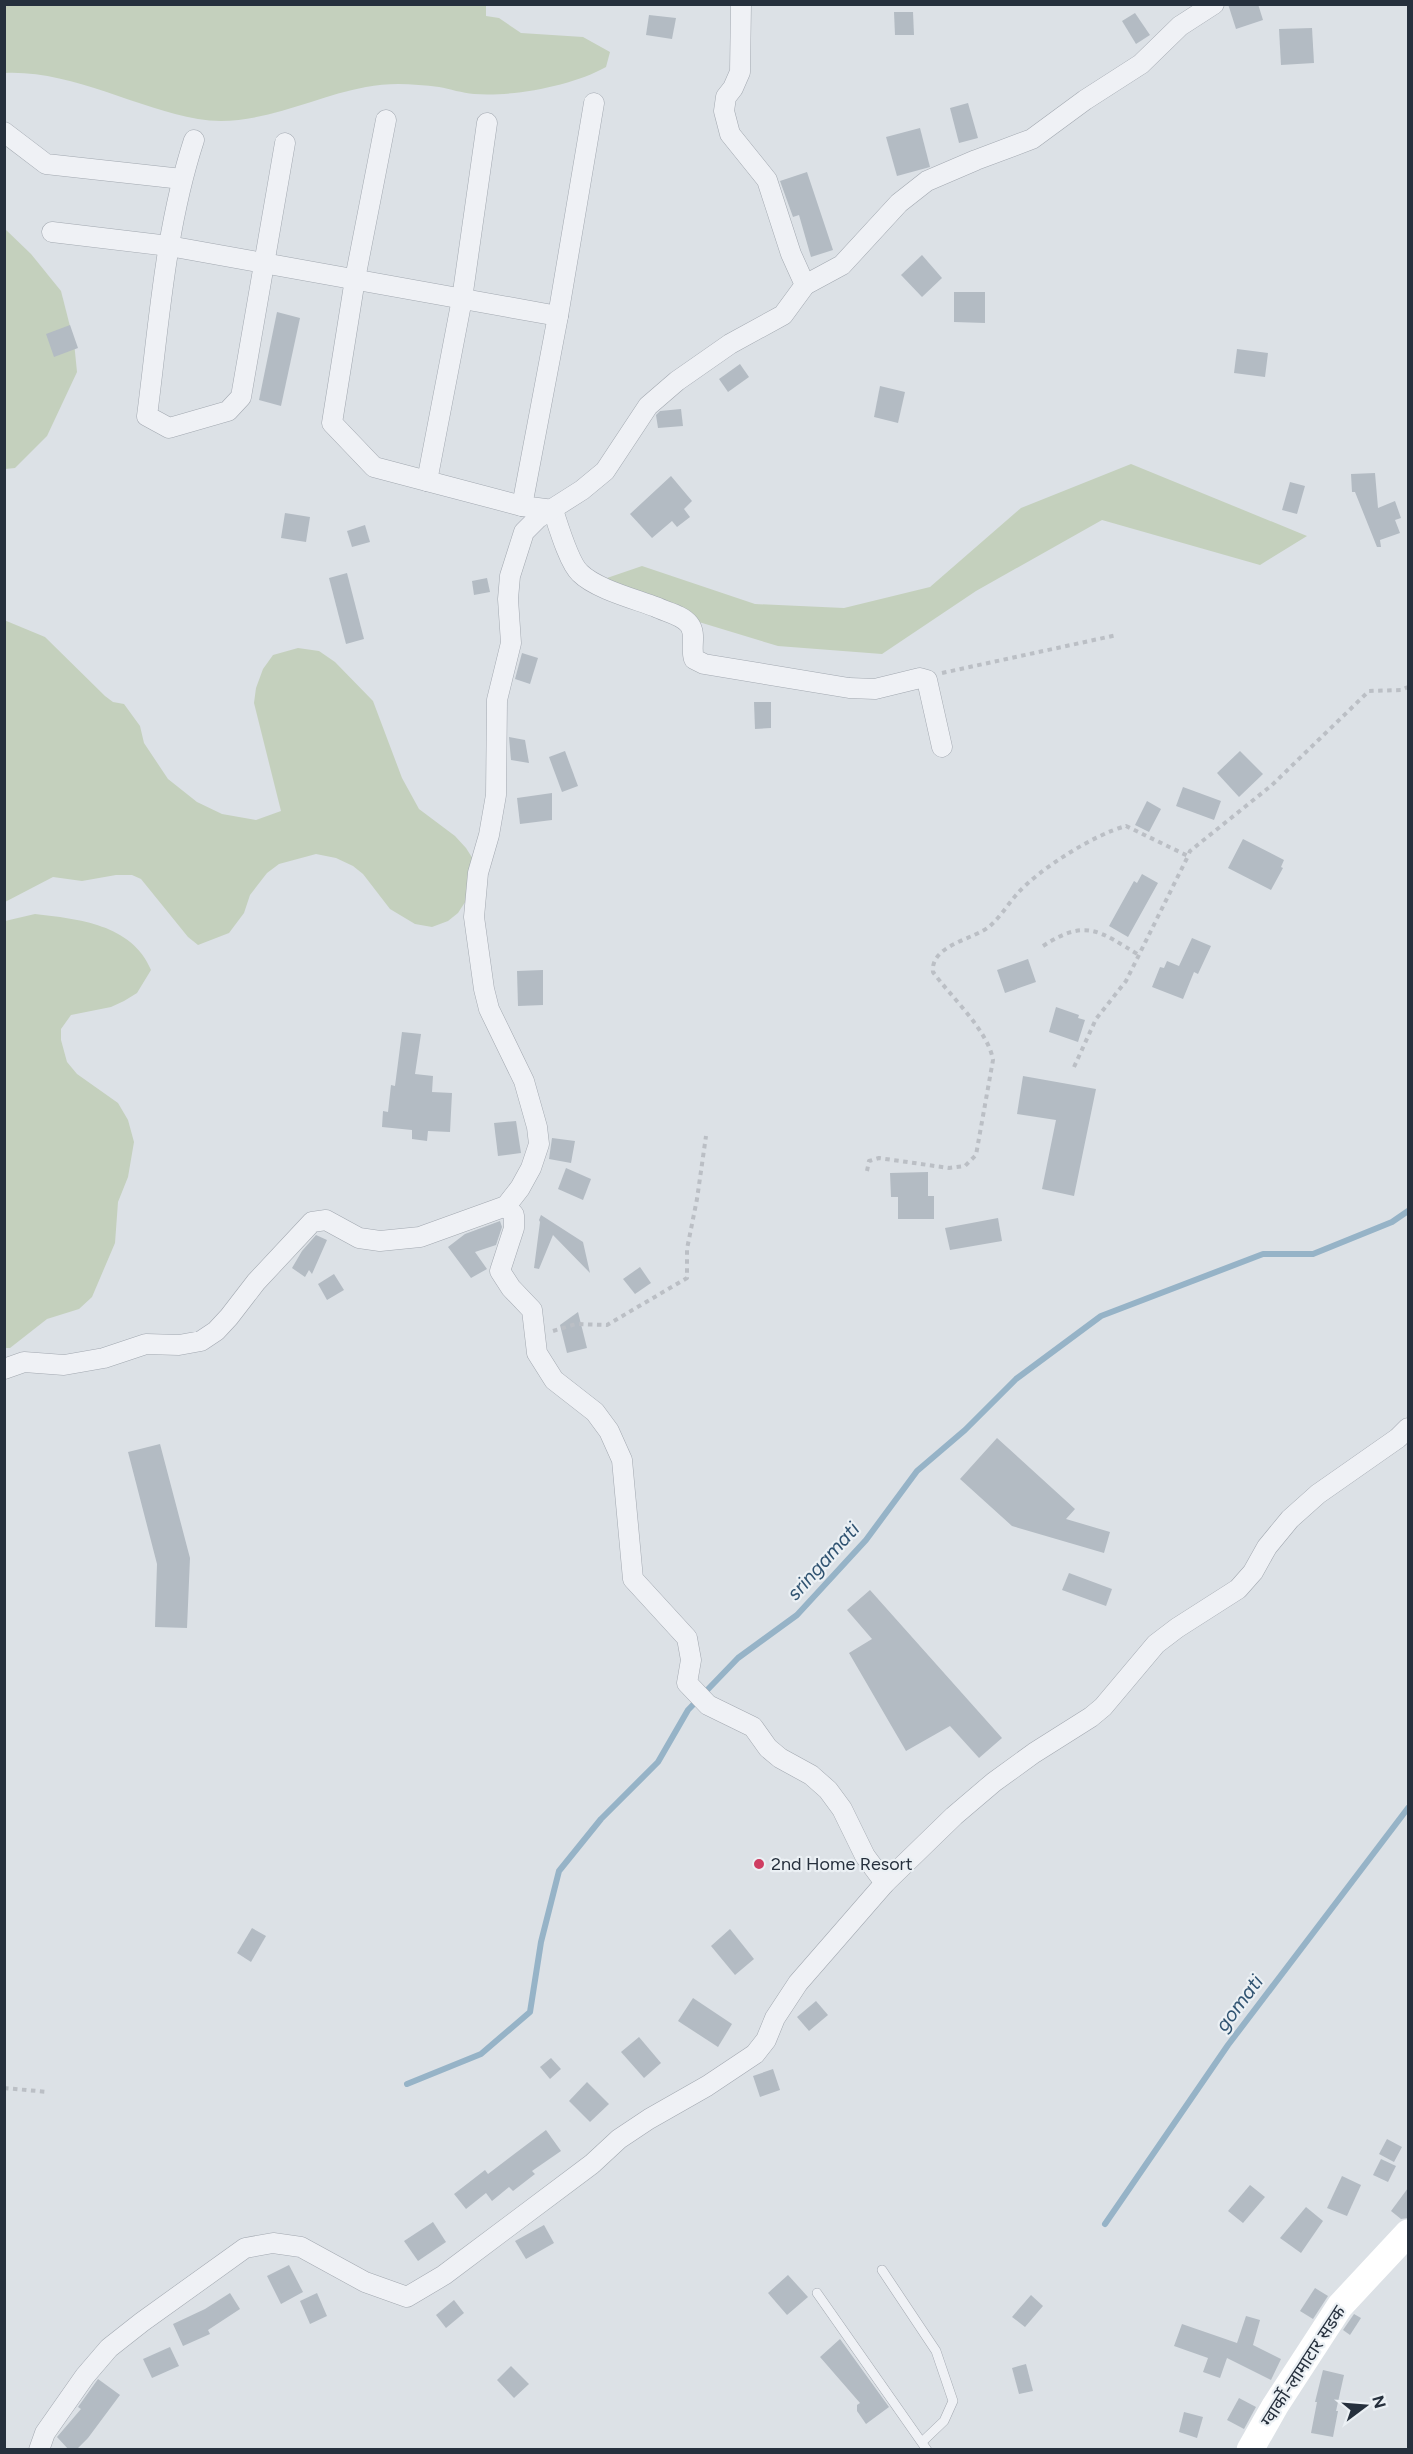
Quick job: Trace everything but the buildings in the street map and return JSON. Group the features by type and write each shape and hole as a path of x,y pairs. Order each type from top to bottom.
{"main road":[{"name":"ग्वार्को-लामाटार सडक","path":"1250,2450 1275,2406 1340,2306 1408,2233"}],"street":[{"path":"741,4 740,72 726,97 724,111 730,134 767,180 791,254 806,285"},
{"path":"4,1369 24,1362 64,1365 104,1358 146,1344 179,1345 201,1341 216,1331 256,1282 312,1222 326,1220 359,1239 380,1241 420,1237 506,1206 531,1168 539,1144 534,1110 524,1081 489,1009 474,917 478,873 489,835 496,795 497,700 511,643 508,599 510,576 524,532 538,518 553,510 605,471 648,406 676,381 730,344 783,315 806,285 842,265 899,203 927,181 1032,139 1085,100 1141,64 1180,26 1214,4"},
{"path":"522,506 558,316 594,103"},
{"path":"386,120 355,279 332,423 374,467 522,506 553,510"},
{"path":"427,481 462,298 487,123"},
{"path":"4,132 46,164 182,178"},
{"path":"194,140 182,178 169,246 147,416 169,428 228,411 241,397 285,143"},
{"path":"52,232 169,246 558,316"},
{"path":"553,510 563,540 580,573 607,589 636,599 688,623 694,633 691,649 694,659 704,664 849,688 875,689 920,678 927,680 942,747"},
{"path":"506,1206 514,1215 514,1228 500,1271 511,1288 532,1310 537,1353 554,1380 595,1412 609,1431 622,1460 633,1579 687,1638 691,1660 687,1683 708,1705 753,1727 768,1748 780,1758 811,1775 828,1790 842,1809 865,1856 885,1883"},
{"path":"39,2450 45,2433 85,2376 109,2348 245,2248 273,2242 301,2247 365,2282 407,2297 444,2275 592,2163 619,2139 755,2054 766,2040 775,2018 798,1983 885,1883 954,1816 994,1782 1103,1707 1156,1644 1238,1589 1253,1572 1267,1547 1290,1519 1318,1494 1398,1438 1408,1428"}],"lane":[{"path":"817,2293 925,2446 944,2421 953,2401 936,2350 882,2271"}],"path":[{"path":"920,678 1117,635"},
{"path":"1074,1067 1096,1019 1126,981 1191,851 1272,785 1369,691 1401,690 1408,687"},
{"path":"867,1172 869,1161 879,1158 949,1168 965,1166 976,1155 993,1060 992,1052 975,1025 933,972 934,962 940,954 950,946 989,927 1027,885 1064,856 1110,830 1126,826 1188,856"},
{"path":"1043,946 1060,936 1086,929 1101,932 1139,955"},
{"path":"535,1337 576,1324 607,1325 687,1278 687,1249 706,1136"},
{"path":"4,2088 48,2092"}],"green space":[{"path":"4,5 486,5 486,16 499,18 521,33 583,37 610,52 606,67 577,80 542,89 489,94 421,85 384,84 345,92 262,116 220,121 174,114 54,77 5,73"},
{"path":"4,228 31,254 61,291 74,342 77,372 47,436 15,468 5,469"},
{"path":"1131,464 1307,536 1260,565 1102,520 976,591 882,654 778,646 666,612 607,578 642,566 755,604 844,608 930,587 1021,508"},
{"path":"4,620 45,637 105,696 113,702 124,704 140,726 144,743 168,779 197,802 222,814 256,820 281,811 254,703 256,688 263,669 273,655 298,648 319,651 335,662 373,701 402,778 419,809 455,836 473,859 469,896 458,913 448,921 432,927 415,924 390,909 363,874 353,866 336,858 316,854 279,864 267,873 250,895 244,913 229,933 198,945 188,937 141,879 132,875 116,875 82,881 53,877 5,902"},
{"path":"35,914 69,918 117,933 131,943 151,970 137,993 111,1007 71,1015 61,1029 61,1040 67,1062 77,1074 118,1103 128,1120 134,1142 128,1177 118,1202 115,1243 92,1297 79,1309 47,1319 10,1348 5,1348 5,921"}],"waterway":[{"name":"sringamati","path":"407,2084 481,2054 530,2012 541,1942 559,1871 601,1819 658,1762 688,1710 738,1658 797,1615 866,1540 917,1471 965,1430 1016,1379 1101,1316 1263,1254 1313,1254 1392,1222 1408,1211"},
{"name":"gomati","path":"1105,2224 1228,2045 1408,1808"}],"place":[{"name":"2nd Home Resort","path":"759,1864"}]}
